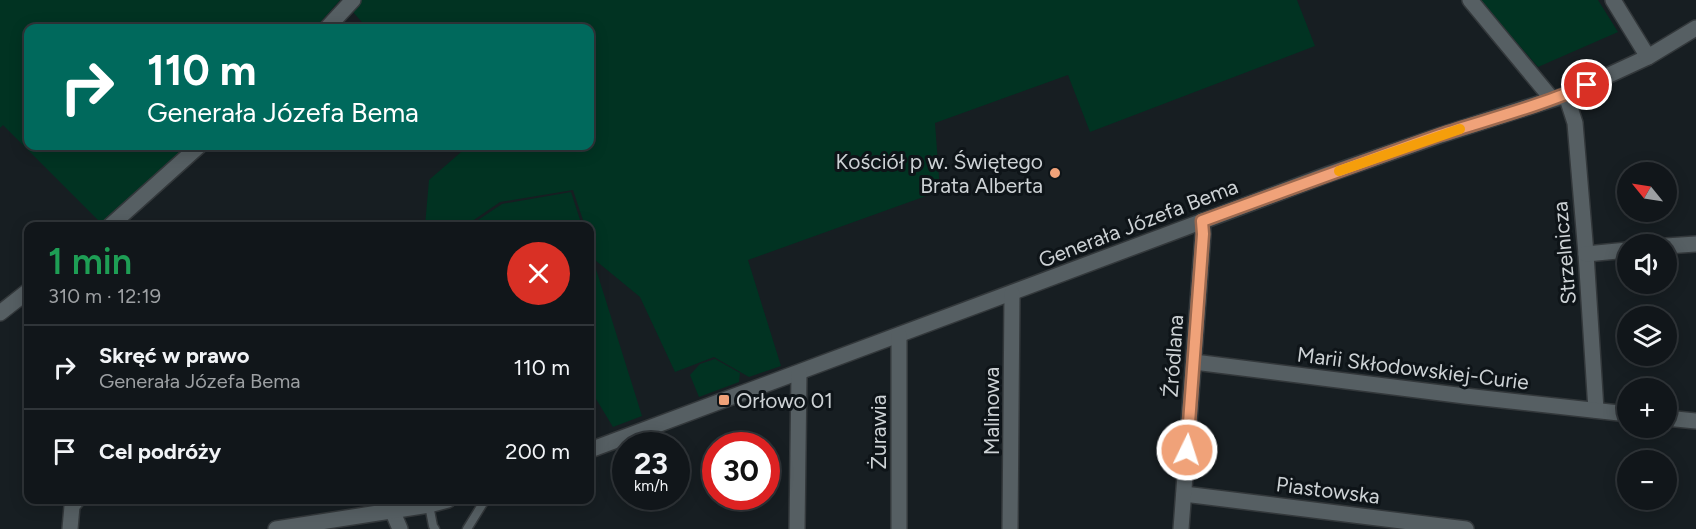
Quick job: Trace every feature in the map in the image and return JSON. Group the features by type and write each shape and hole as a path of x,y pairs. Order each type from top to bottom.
{"street":[{"path":"331,24 353,0"},
{"name":"Strzelnicza","path":"1470,0 1559,97 1575,123 1596,410"},
{"path":"1613,0 1648,57"},
{"name":"Generała Józefa Bema","path":"594,449 1202,221 1429,139 1559,97 1648,57 1696,28"},
{"path":"114,222 195,150"},
{"name":"Źródlana","path":"1181,529 1203,234 1202,221"},
{"path":"1677,245 1696,244"},
{"path":"1586,254 1617,251"},
{"path":"4,304 24,293"},
{"name":"Malinowa","path":"1010,529 1012,293"},
{"name":"Żurawia","path":"898,529 899,335"},
{"name":"Marii Skłodowskiej-Curie","path":"1194,362 1617,413"},
{"path":"797,529 799,373"},
{"path":"1677,419 1696,421"},
{"name":"Piastowska","path":"1184,494 1466,529"},
{"path":"70,529 74,504"},
{"path":"276,529 433,504"},
{"path":"392,510 400,529"}],"lane":[{"path":"467,529 483,504"},
{"path":"429,505 435,529"}],"green space":[{"path":"0,0 340,0 319,24 24,24 24,146 3,125 0,128"},
{"path":"360,0 1297,0 1315,46 1090,132 1068,75 935,123 940,191 748,260 781,366 749,377 714,357 675,372 640,297 595,260 594,222 584,222 573,190 500,202 471,222 425,222 429,180 463,150 594,150 594,24 364,24 353,12"},
{"path":"1480,0 1598,0 1618,32 1538,67"},
{"path":"28,150 182,150 102,222"},
{"path":"571,192 581,222 475,222 502,204"},
{"path":"594,263 642,416 613,427 594,396"},
{"path":"715,359 740,373 739,382 699,397 690,375 700,364"}],"slow traffic":[{"path":"1339,171 1460,129"}],"place":[{"name":"Kościół p w. Świętego Brata Alberta","path":"1055,173"},
{"name":"Orłowo 01","path":"724,400"}],"route":[{"path":"1187,450 1203,234 1202,221 1441,135 1566,95 1587,85"}]}
